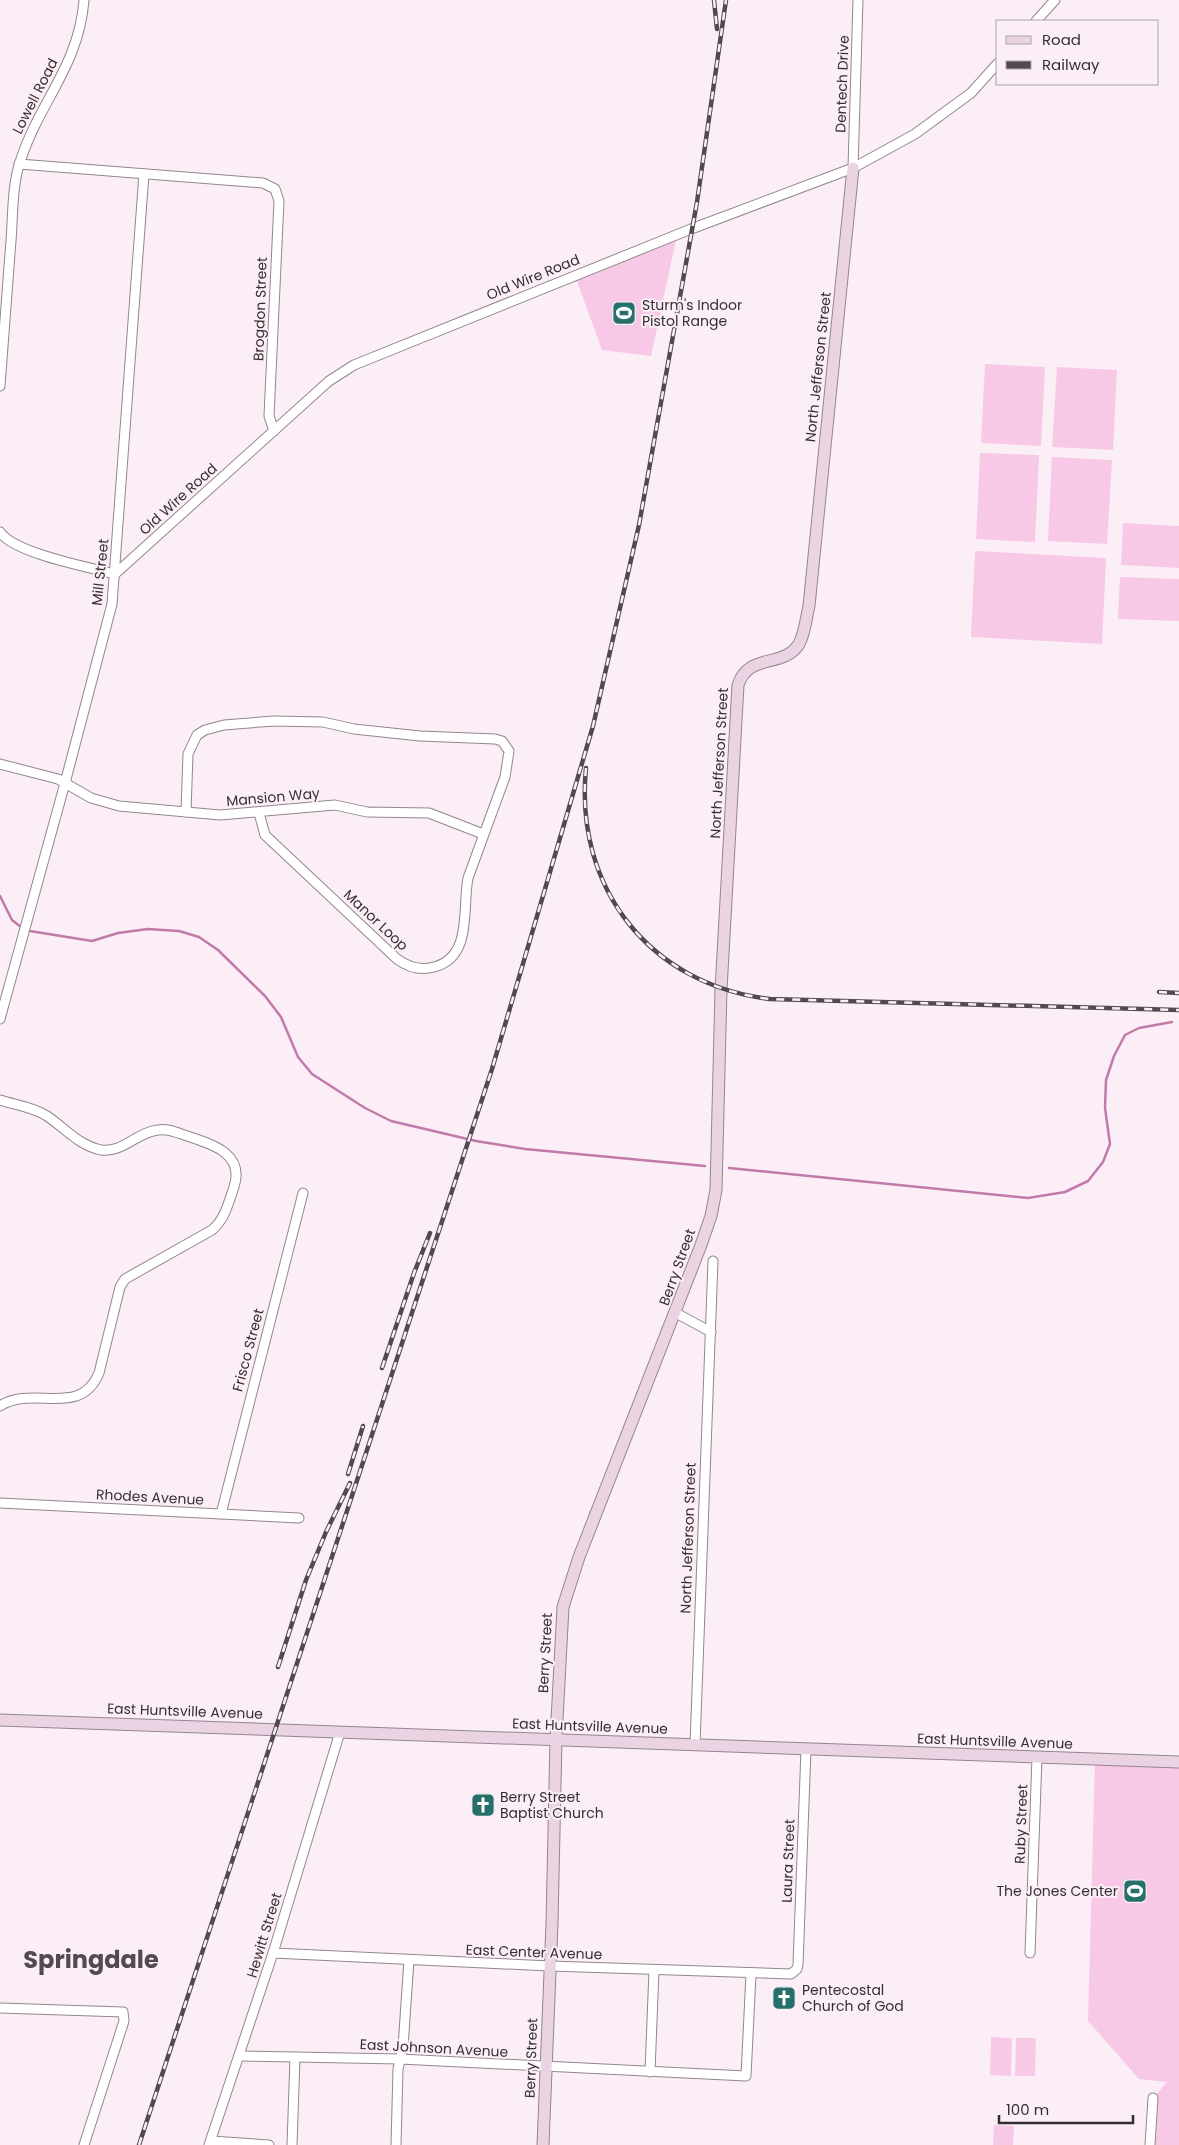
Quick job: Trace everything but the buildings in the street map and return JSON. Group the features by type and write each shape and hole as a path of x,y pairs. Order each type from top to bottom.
{"street":[{"name":"Lowell Road","path":"0,386 3,312 19,164 28,138 73,54 80,32 84,0"},
{"name":"Dentech Drive","path":"853,168 858,0"},
{"path":"1037,20 1055,0"},
{"name":"Old Wire Road","path":"114,574 330,381 354,365 691,230 853,168 915,134 971,92 996,65"},
{"path":"19,164 144,174"},
{"name":"North Jefferson Street","path":"717,1160 721,990 738,685 746,670 791,652 799,644 803,633 810,597 853,168"},
{"name":"Brogdon Street","path":"144,174 263,183 275,189 279,201 269,416 274,431"},
{"name":"Mill Street","path":"0,1018 112,604 144,174"},
{"path":"2,538 19,548 114,574"},
{"name":"Manor Loop","path":"186,812 188,754 197,735 205,730 224,725 274,721 323,722 354,729 420,736 495,739 502,741 508,746 509,757 505,777 483,834 464,894 462,938 458,947 445,963 430,968 415,968 397,959 265,835 259,812"},
{"name":"Mansion Way","path":"0,764 58,779 105,803 220,815 335,805 366,812 415,811 441,816 483,834"},
{"path":"0,1100 38,1111 76,1140 100,1150 121,1148 140,1136 159,1130 168,1130 215,1145 223,1150 234,1165 236,1175 235,1184 222,1221 212,1230 125,1279 120,1287 99,1373 95,1383 88,1391 68,1399 21,1398 10,1400 0,1406"},
{"name":"Berry Street","path":"543,2145 562,1607 579,1557 676,1313 711,1216 716,1190 717,1160"},
{"name":"Frisco Street","path":"221,1514 303,1193"},
{"name":"North Jefferson Street","path":"695,1745 713,1261"},
{"path":"676,1313 711,1332"},
{"name":"Rhodes Avenue","path":"0,1504 299,1518"},
{"name":"East Huntsville Avenue","path":"0,1720 1179,1762"},
{"name":"Hewitt Street","path":"210,2143 273,1954 340,1732"},
{"name":"Laura Street","path":"794,1972 798,1965 806,1749"},
{"name":"Ruby Street","path":"1030,1953 1036,1757"},
{"name":"East Center Avenue","path":"273,1954 751,1974 786,1975 794,1972"},
{"path":"396,2145 398,2070 403,2047 408,1960"},
{"path":"650,2072 654,1970"},
{"name":"East Johnson Avenue","path":"240,2056 400,2059 546,2068 746,2076 751,1974"},
{"path":"0,2008 123,2012 124,2021 84,2145"},
{"path":"292,2145 295,2057"},
{"path":"1150,2145 1153,2098"},
{"path":"210,2143 269,2145"}],"shaded area":[{"name":"Sturm's Indoor Pistol Range","path":"677,235 651,356 602,350 575,276"},
{"path":"985,364 1045,367 1041,446 981,443"},
{"path":"1057,367 1117,370 1113,450 1052,447"},
{"path":"980,453 1039,455 1035,542 976,539"},
{"path":"1052,457 1112,460 1107,544 1048,541"},
{"path":"1123,523 1179,526 1179,568 1121,565"},
{"path":"975,551 1106,558 1102,644 971,637"},
{"path":"1120,577 1179,579 1179,621 1118,619"},
{"name":"The Jones Center","path":"1095,1759 1179,1762 1179,2145 1150,2145 1153,2098 1167,2082 1139,2079 1088,2021"},
{"path":"991,2037 1012,2038 1011,2076 990,2075"},
{"path":"1016,2038 1036,2038 1035,2076 1015,2076"},
{"path":"994,2125 1014,2126 1013,2145 993,2145"}],"waterway":[{"path":"0,896 12,920 21,927"},
{"path":"30,931 92,941 118,933 148,929 179,931 199,937 218,950 265,996 281,1017 298,1057 312,1074 365,1108 391,1121 476,1141 525,1149 705,1166"},
{"path":"729,1168 1028,1198 1065,1192 1088,1181 1103,1162 1110,1144 1105,1108 1106,1080 1114,1056 1125,1035 1139,1028 1172,1022"}],"railway":[{"path":"714,0 717,29"},
{"path":"139,2145 492,1069 593,726 639,525 697,202 726,0"},
{"path":"586,768 586,812 593,853 607,890 628,923 656,951 689,974 727,990 770,999 1179,1010"},
{"path":"1159,992 1179,993"},
{"path":"382,1368 414,1273 430,1233"},
{"path":"348,1474 363,1426"},
{"path":"278,1667 306,1580 326,1532 350,1483"}],"place":[{"name":"Sturm's Indoor Pistol Range","path":"624,313"},
{"name":"Berry Street Baptist Church","path":"483,1805"},
{"name":"The Jones Center","path":"1135,1891"},
{"name":"Pentecostal Church of God","path":"784,1998"}],"district":[{"name":"Springdale","path":"91,1960"}]}
